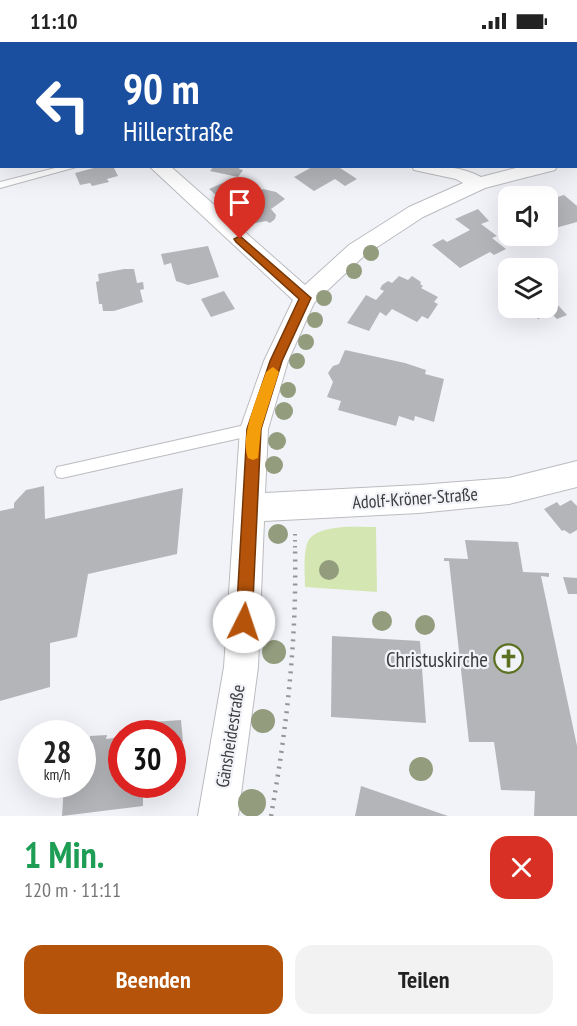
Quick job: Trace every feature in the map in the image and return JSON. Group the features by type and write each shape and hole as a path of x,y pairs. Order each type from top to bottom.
{"street":[{"path":"160,168 305,298"},
{"path":"430,168 462,175 478,184"},
{"name":"Gänsheidestraße","path":"218,816 241,667 254,429 276,361 305,298 357,250 416,212 478,184 540,168"},
{"name":"Adolf-Kröner-Straße","path":"251,508 420,500 508,491 577,474"}],"lane":[{"path":"0,185 68,168"},
{"path":"63,472 254,429"}],"path":[{"path":"271,816 286,724 296,615 294,506"}],"green space":[{"path":"376,527 377,592 305,587 305,554 311,537 327,529"}],"building":[{"path":"94,168 114,168 118,176 107,179 109,182 92,186 90,183 80,185 75,173"},
{"path":"212,168 243,170 238,177 210,171"},
{"path":"310,168 340,168 357,179 345,186 335,179 314,191 294,177"},
{"path":"225,182 240,195 249,191 256,197 258,191 263,189 276,192 285,199 271,209 276,215 270,223 266,221 251,224 247,217 229,201 225,203 209,189"},
{"path":"564,195 577,206 577,222 558,227 558,197"},
{"path":"478,209 489,221 481,224 497,236 492,238 498,243 498,246 506,249 494,255 490,252 460,268 432,245 443,239 447,242 470,230 455,219"},
{"path":"208,246 219,277 188,285 176,281 171,263 164,265 161,254"},
{"path":"134,269 137,283 143,282 144,289 140,290 143,302 114,311 103,311 102,304 99,304 96,282 99,281 98,274"},
{"path":"399,276 408,280 412,276 421,282 423,286 421,288 438,297 434,302 438,304 428,319 422,316 417,322 392,309 386,316 380,312 369,331 347,323 366,295 376,300 384,291 380,289 382,285 388,281 392,283"},
{"path":"224,291 235,309 211,317 201,299"},
{"path":"558,305 567,315 557,319 556,318 558,318"},
{"path":"345,350 405,363 426,370 425,374 444,379 434,422 415,416 414,421 399,416 396,426 338,410 341,401 327,397 333,382 328,373 333,366 339,364"},
{"path":"44,486 45,519 183,488 177,554 88,574 77,637 50,643 50,687 0,701 0,511 14,508 14,503 26,490"},
{"path":"571,500 577,506 577,530 570,534 562,531 544,509 557,502 560,506"},
{"name":"Christuskirche","path":"465,540 518,542 523,572 549,573 549,577 541,576 577,746 577,816 534,816 535,791 501,790 494,742 469,742 449,561 444,561 444,558 468,559"},
{"path":"563,577 577,578 577,594 568,594"},
{"path":"332,636 420,641 426,723 331,717"},
{"path":"107,735 106,739 108,739 108,798 143,798 143,806 62,816 63,798 96,798 96,736"},
{"path":"361,786 448,816 355,816"}],"slow traffic":[{"path":"253,453 254,429 273,372"}],"place":[{"name":"Christuskirche","path":"509,659"}],"route":[{"path":"240,239 305,298 276,361 254,429 244,622"}]}
